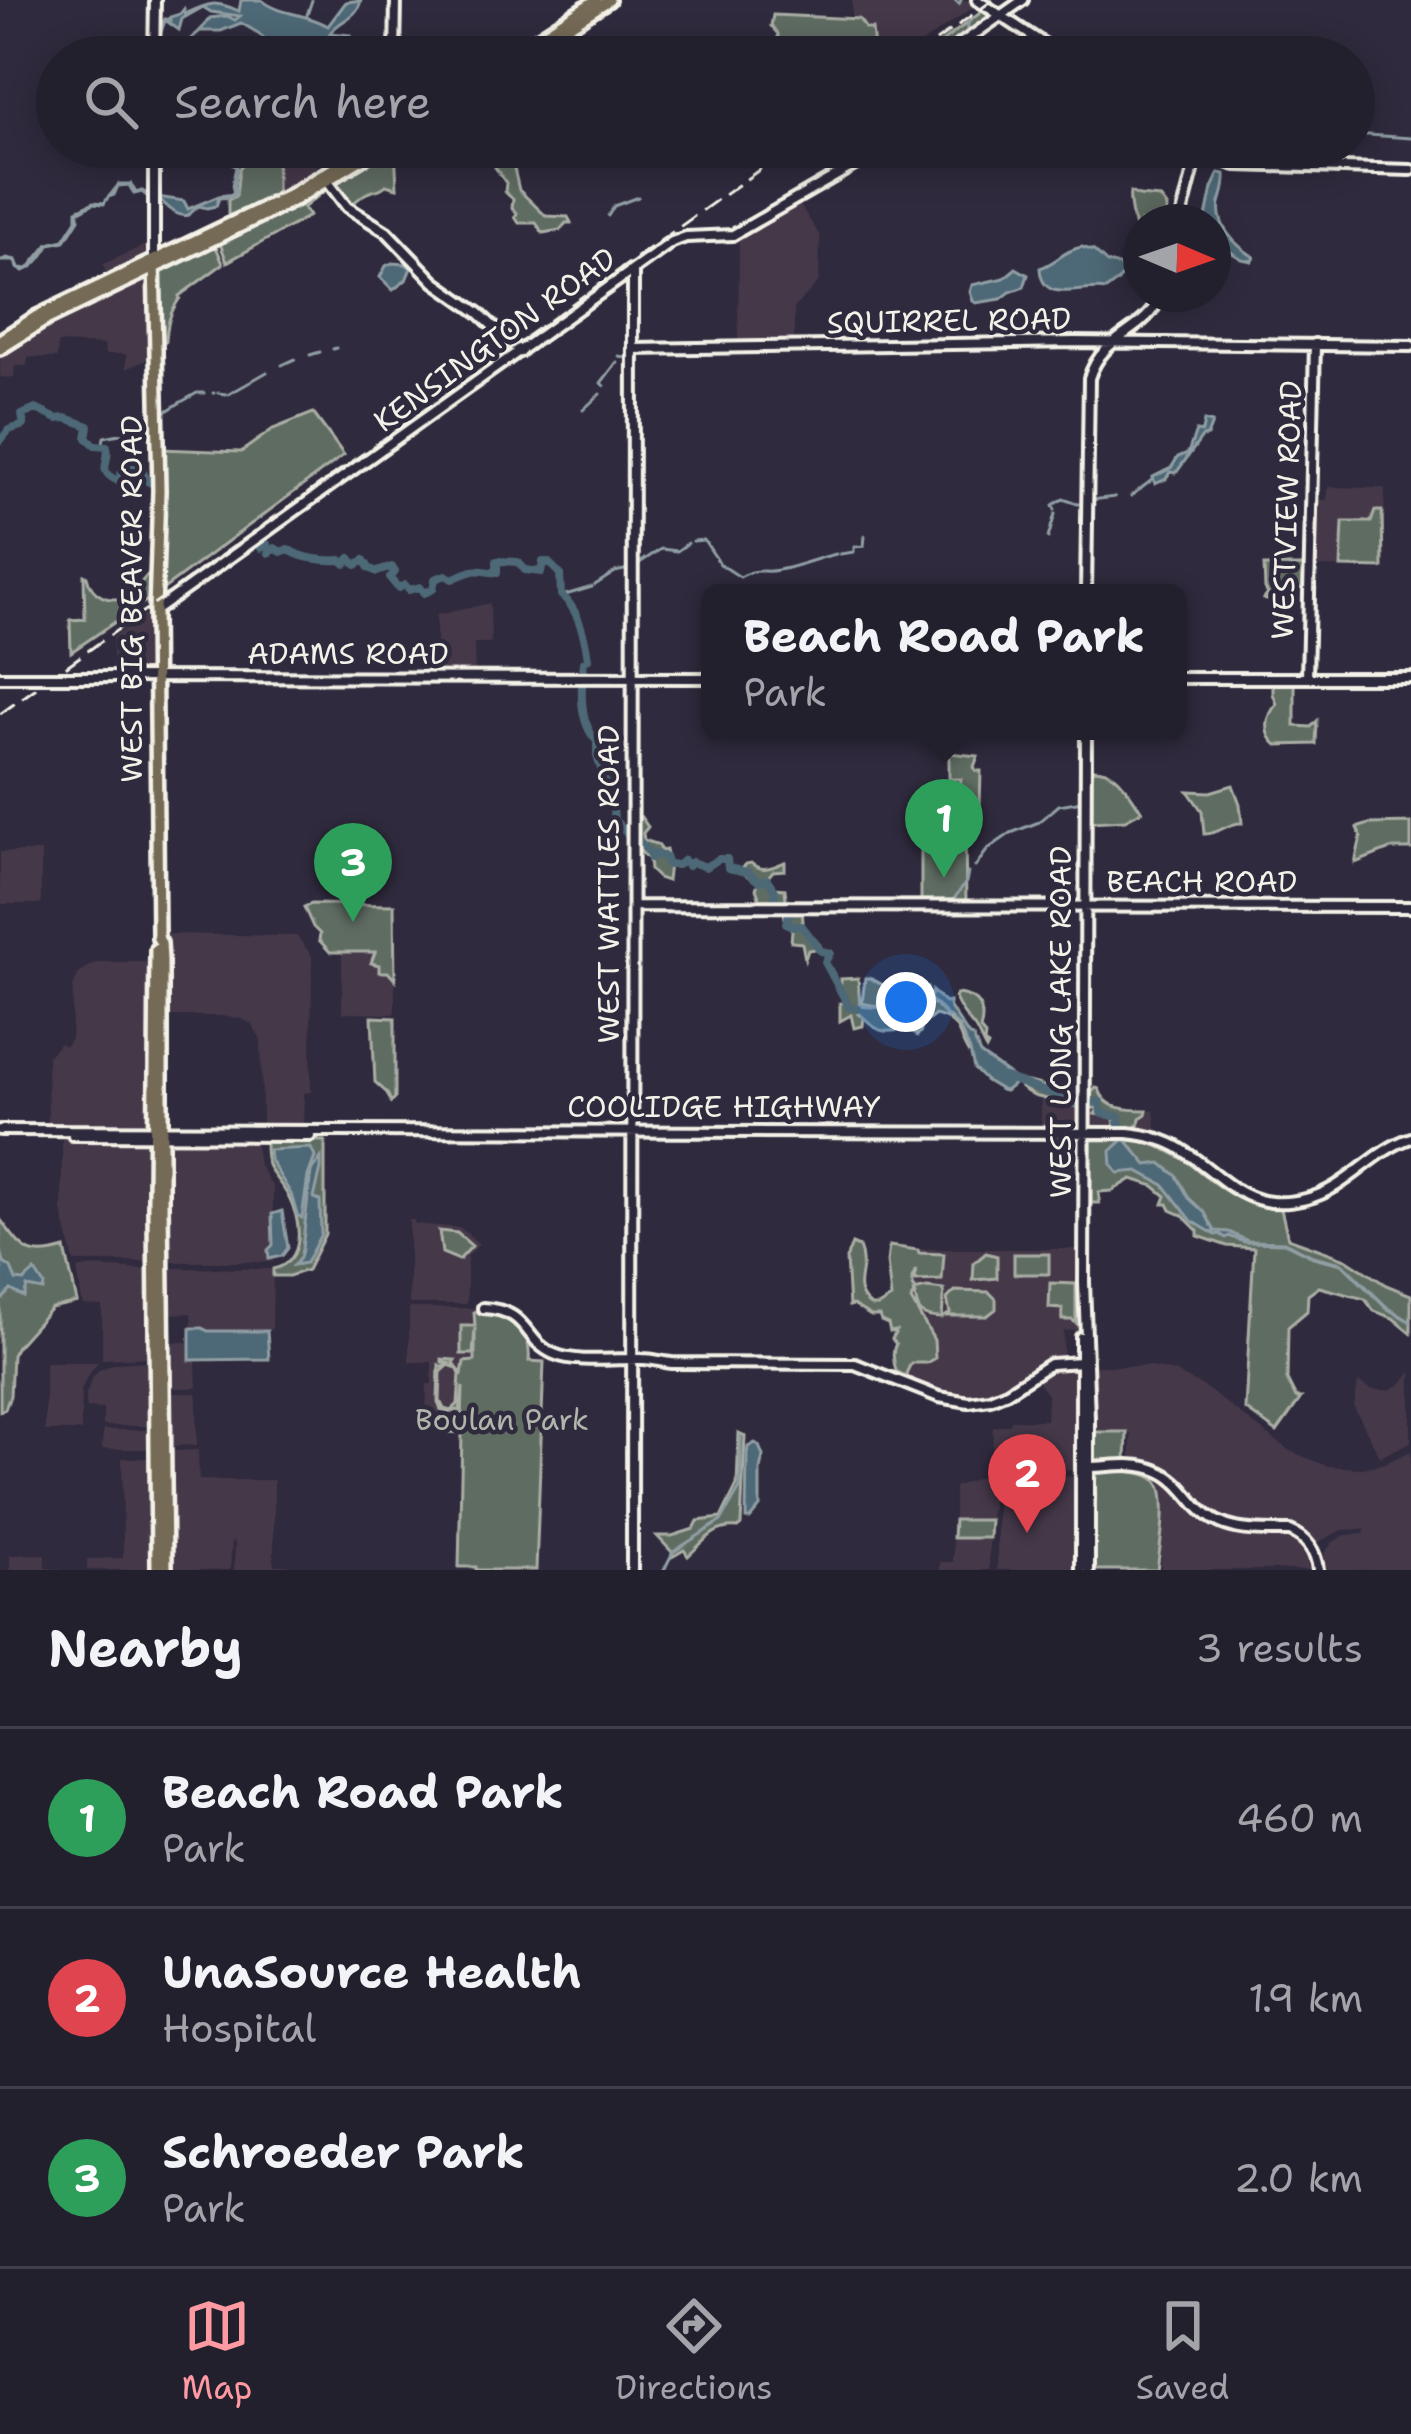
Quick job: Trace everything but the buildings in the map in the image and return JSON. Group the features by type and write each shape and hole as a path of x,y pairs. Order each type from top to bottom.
{"main road":[{"path":"546,36 596,0"},
{"path":"557,29 610,0"},
{"path":"282,203 343,168"},
{"path":"2,341 19,327 328,182 339,171"},
{"path":"2,341 97,295 137,268 208,239"},
{"name":"WEST BIG BEAVER ROAD","path":"154,264 159,490 155,677 161,943 157,1134 162,1570"}],"street":[{"path":"154,36 155,0"},
{"path":"395,36 396,0"},
{"path":"977,0 1032,36"},
{"path":"971,36 1023,0"},
{"path":"154,168 154,264"},
{"name":"KENSINGTON ROAD","path":"155,611 678,239 734,234 848,168"},
{"path":"1185,204 1192,168"},
{"path":"1341,168 1411,170"},
{"path":"328,182 346,207 387,232 435,283 479,313 520,352"},
{"name":"WEST WATTLES ROAD","path":"632,1570 633,271"},
{"path":"1086,584 1088,386 1097,358 1151,312"},
{"name":"SQUIRREL ROAD","path":"633,350 1111,343 1411,346"},
{"name":"WESTVIEW ROAD","path":"1307,678 1315,344"},
{"name":"ADAMS ROAD","path":"0,677 701,678"},
{"path":"1187,678 1411,678"},
{"name":"WEST LONG LAKE ROAD","path":"1084,1404 1086,740"},
{"name":"BEACH ROAD","path":"633,906 1411,907"},
{"name":"COOLIDGE HIGHWAY","path":"0,1132 1117,1135 1172,1149 1230,1193 1277,1206 1326,1197 1411,1140"},
{"path":"483,1307 516,1317 556,1355 672,1363 855,1364 938,1397 969,1402 1002,1395 1050,1364 1081,1363"},
{"name":"WEST LONG LAKE ROAD","path":"1084,1334 1085,1570"},
{"path":"1085,1468 1140,1466 1159,1471 1205,1514 1229,1527 1298,1537 1316,1570"}],"shaded area":[{"path":"852,0 974,0 978,4 932,36 852,36"},
{"path":"277,168 317,168 321,174 277,197"},
{"path":"798,202 820,236 819,281 794,308 794,347 738,348 739,236"},
{"path":"152,242 150,259 107,277 103,264"},
{"path":"150,275 153,357 126,369 126,354 105,354 104,345 58,343 57,358 28,357 27,366 15,366 14,378 0,377 0,352 32,330"},
{"path":"1328,487 1385,488 1383,568 1313,567 1314,500 1327,500"},
{"path":"490,603 491,643 474,643 475,676 436,676 436,615"},
{"path":"153,608 151,673 112,675 112,638"},
{"path":"0,852 41,852 41,904 0,904"},
{"path":"165,934 297,936 312,956 311,1092 304,1093 303,1129 263,1128 261,1040 252,1024 222,1016 166,1016"},
{"path":"342,952 395,953 395,1014 342,1013"},
{"path":"100,962 152,962 150,1129 48,1129 47,1056 71,1038 78,975"},
{"path":"1041,1090 1073,1100 1090,1096 1122,1110 1154,1110 1157,1135 1133,1130 1041,1129"},
{"path":"64,1137 255,1139 259,1165 273,1188 273,1262 74,1262 62,1211"},
{"path":"409,1220 461,1228 479,1244 467,1257 467,1304 409,1304"},
{"path":"900,1249 1078,1249 1077,1330 1064,1331 1063,1359 1042,1364 1000,1392 974,1398 941,1394 897,1375"},
{"path":"169,1268 273,1269 272,1329 208,1331 192,1328 191,1313 168,1314"},
{"path":"77,1269 150,1270 150,1357 102,1359 102,1306 83,1305 81,1295"},
{"path":"409,1308 506,1308 506,1362 464,1362 462,1416 426,1416 432,1362 409,1362"},
{"path":"168,1342 190,1342 197,1388 168,1388"},
{"path":"150,1361 151,1426 103,1426 103,1409 86,1408 92,1378 116,1363"},
{"path":"45,1362 98,1362 81,1390 81,1431 45,1431"},
{"path":"1077,1366 1076,1470 1034,1463 1015,1467 994,1487 990,1520 954,1520 954,1487 992,1472 993,1427 1011,1420 1046,1420 1047,1395 1035,1378 1054,1367"},
{"path":"1092,1366 1148,1366 1174,1372 1203,1386 1290,1451 1327,1466 1362,1468 1411,1451 1411,1570 1322,1570 1325,1552 1333,1542 1345,1535 1364,1534 1365,1529 1342,1530 1313,1545 1289,1527 1235,1524 1211,1512 1168,1470 1131,1460 1131,1433 1092,1432"},
{"path":"1411,1371 1411,1442 1380,1457 1354,1407 1358,1382 1373,1390 1389,1390"},
{"path":"168,1393 197,1393 197,1445 169,1446"},
{"path":"103,1430 151,1430 152,1449 102,1449"},
{"path":"198,1450 199,1480 274,1480 274,1565 299,1566 299,1570 234,1570 232,1540 230,1570 170,1570 169,1451"},
{"path":"122,1458 152,1458 153,1570 87,1570 87,1559 123,1558"},
{"path":"1030,1471 1076,1477 1077,1570 997,1570 1000,1491 1012,1477"},
{"path":"1165,1480 1200,1516 1225,1531 1291,1540 1303,1549 1309,1570 1161,1570 1159,1485"},
{"path":"953,1538 989,1538 989,1570 940,1570 940,1562 953,1562"},
{"path":"45,1554 45,1568 65,1570 10,1570 10,1555"}],"green space":[{"path":"984,10 992,14 967,36 950,36"},
{"path":"773,15 859,19 866,29 872,29 873,36 778,36 771,26"},
{"path":"277,168 277,197 228,216 228,200 236,196 239,169"},
{"path":"355,168 396,168 397,188 386,185 349,204 332,183"},
{"path":"496,168 514,168 519,190 546,216 568,217 571,223 543,233 536,223 519,223 513,199 505,192 506,183"},
{"path":"320,190 303,208 309,216 227,262 219,241"},
{"path":"1130,192 1160,198 1165,204 1130,204"},
{"path":"211,245 223,264 179,296 166,341 158,343 158,270"},
{"path":"313,413 344,455 161,591 161,449 241,452 273,429"},
{"path":"1375,511 1382,511 1383,568 1341,567 1343,522 1371,522"},
{"path":"1264,566 1307,566 1307,588 1283,589 1286,600 1264,599 1268,594"},
{"path":"152,570 152,597 71,652 70,620 85,619 84,575 97,593 114,599 131,593"},
{"path":"1273,684 1295,684 1295,726 1311,727 1317,721 1316,744 1277,745 1273,741 1268,725 1277,704"},
{"path":"949,753 978,756 974,767 981,771 980,806 959,800 961,779 949,779"},
{"path":"1091,769 1115,776 1142,811 1125,820 1091,822"},
{"path":"1233,785 1242,823 1204,834 1202,811 1188,791 1210,792"},
{"path":"641,817 648,827 644,840 666,850 667,881 650,870 649,859 637,846 636,818"},
{"path":"1411,823 1411,849 1390,849 1355,863 1361,837 1357,828"},
{"path":"965,833 966,903 921,903 921,834"},
{"path":"785,862 785,870 773,871 768,877 774,888 785,889 791,904 761,902 758,883 740,871 751,863 763,868"},
{"path":"394,905 395,980 371,963 375,952 330,952 304,907"},
{"path":"784,908 802,908 801,923 820,945 808,950 805,959 802,943 791,942"},
{"path":"858,978 859,1014 864,1017 863,1026 854,1028 851,1015 840,1021 840,1003 846,1000 837,985 841,979"},
{"path":"865,978 898,993 927,988 929,995 896,1006 862,1003"},
{"path":"957,994 979,1005 986,1050 959,1006"},
{"path":"929,1000 957,1025 969,1054 954,1025 944,1018 935,1015 917,1036 904,1029 902,1015 919,1010"},
{"path":"372,1017 395,1018 395,1098 391,1102 375,1082"},
{"path":"1018,1080 1081,1102 1082,1108 1034,1096"},
{"path":"1096,1088 1112,1105 1147,1110 1146,1114 1131,1131 1115,1129 1114,1118 1095,1114 1099,1108 1090,1108"},
{"path":"268,1140 325,1141 325,1234 307,1270 289,1276 273,1276 273,1269 292,1258 298,1228 288,1196 267,1162"},
{"path":"1091,1140 1157,1146 1241,1200 1281,1209 1288,1238 1346,1259 1411,1295 1411,1333 1393,1318 1374,1311 1365,1299 1319,1287 1308,1295 1307,1311 1288,1327 1287,1380 1296,1398 1301,1398 1277,1432 1245,1409 1254,1248 1227,1246 1198,1236 1182,1215 1163,1204 1166,1196 1132,1179 1112,1191 1099,1192 1099,1203 1091,1203"},
{"path":"0,1219 26,1249 42,1253 65,1249 77,1302 51,1308 17,1346 12,1355 10,1396 0,1411"},
{"path":"439,1231 457,1233 472,1246 459,1260 442,1253"},
{"path":"852,1244 862,1256 861,1292 871,1306 891,1298 889,1246 944,1254 942,1280 915,1281 916,1270 912,1279 914,1291 944,1290 942,1318 921,1312 915,1292 911,1300 934,1340 935,1358 911,1363 905,1376 894,1364 896,1331 890,1332 879,1316 849,1306 846,1259"},
{"path":"986,1253 997,1256 997,1278 973,1280 974,1263"},
{"path":"1014,1254 1049,1254 1049,1274 1014,1274"},
{"path":"1050,1283 1076,1284 1076,1323 1062,1320 1062,1309 1049,1308"},
{"path":"955,1291 989,1292 996,1299 996,1309 987,1316 946,1316 950,1313 947,1299"},
{"name":"Boulan Park","path":"479,1309 509,1318 527,1339 529,1361 544,1362 536,1570 459,1567 462,1433 446,1432 450,1423 462,1420 463,1387 460,1411 448,1413 441,1410 438,1402 439,1365 448,1363 442,1359 455,1360 462,1374 464,1362 475,1361 475,1328 473,1354 461,1354 461,1326 475,1326 474,1312","holes":["449,1365 457,1368 458,1404 451,1411 440,1401 441,1372"]},
{"path":"1092,1432 1127,1432 1126,1460 1093,1460"},
{"path":"739,1433 745,1436 741,1525 716,1532 688,1556 684,1550 672,1557 657,1536 672,1536 694,1529 698,1521 721,1518 737,1485"},
{"path":"1098,1472 1136,1472 1157,1481 1163,1510 1157,1570 1094,1570"},
{"path":"954,1520 990,1520 989,1538 953,1538"}],"water":[{"path":"241,0 262,0 328,26 346,2 361,0 356,11 330,33 350,36 261,36 241,23 193,36 210,18 235,20 240,16 203,7 182,19 179,30 165,20 158,36 165,19 184,9 185,14 200,7 212,4 239,11"},
{"path":"237,168 236,192 233,197 219,198 216,206 199,206 188,215 179,215 142,192 134,194 129,185 118,186 109,197 119,184 131,184 136,193 142,191 184,201 188,209 219,196 234,194"},
{"path":"1219,173 1225,174 1220,204 1209,204"},
{"path":"106,200 104,204 94,203 78,212 79,219 65,241 50,244 29,268 48,244 64,240 77,220 77,210 94,202"},
{"path":"1231,237 1254,257 1252,261 1231,252"},
{"path":"1082,247 1094,251 1107,263 1120,266 1123,274 1106,290 1048,287 1040,268"},
{"path":"392,263 411,268 406,280 393,290 380,277"},
{"path":"1016,268 1028,275 1024,287 1001,299 973,301 972,285 1004,278"},
{"path":"1204,421 1212,423 1207,436 1176,473 1170,472 1155,484 1153,477 1188,453"},
{"path":"932,991 949,1002 980,1054 1015,1079 1014,1084 1001,1090 974,1069 959,1027 931,1000 902,1015 904,1029 895,1031 877,1029 857,1011 858,1006 912,1003 931,996"},
{"path":"1123,1140 1147,1165 1161,1163 1177,1176 1215,1231 1248,1241 1284,1242 1342,1263 1387,1307 1411,1322 1386,1308 1342,1264 1313,1257 1284,1243 1244,1242 1226,1238 1192,1221 1164,1185 1138,1171 1118,1173 1111,1151"},
{"path":"311,1148 315,1157 302,1218 269,1150"},
{"path":"321,1158 314,1198 320,1201 321,1234 306,1263 294,1265 302,1249 311,1171"},
{"path":"282,1211 288,1248 282,1256 269,1259 272,1214"},
{"path":"0,1246 4,1263 16,1280 24,1281 35,1271 43,1290 27,1287 24,1297 11,1290 2,1300"},
{"path":"190,1328 267,1331 269,1359 190,1360"},
{"path":"755,1443 763,1456 760,1507 746,1519 747,1454"}],"waterway":[{"path":"307,15 312,0"},
{"path":"955,0 959,4 961,0"},
{"path":"965,36 969,21"},
{"path":"1375,135 1411,138"},
{"path":"608,216 614,206 638,197"},
{"path":"310,355 320,352"},
{"path":"619,356 629,358"},
{"path":"282,365 295,359"},
{"path":"604,386 601,383 617,362"},
{"path":"253,380 267,372"},
{"path":"229,394 252,381"},
{"path":"183,401 204,393"},
{"path":"218,393 226,394"},
{"path":"583,410 600,394"},
{"path":"162,414 181,402"},
{"path":"0,441 9,430 24,425 22,415 36,409 89,426 87,438 107,446 105,470 111,477 118,481 122,471 132,467 142,470 155,485"},
{"path":"103,444 104,437 125,433 151,418"},
{"path":"1131,496 1152,480"},
{"path":"1092,500 1115,497"},
{"path":"1055,510 1053,505 1063,499 1078,504"},
{"path":"1048,538 1055,514"},
{"path":"840,554 864,546 865,536"},
{"path":"253,539 261,548 267,544 269,553 275,548 288,549 345,564 350,558 356,565 364,560 377,572 392,567 395,572 390,578 398,588 420,587 424,593 433,589 435,579 446,575 452,579 474,571 497,573 497,561 518,562 525,570 541,572 543,562 548,562 560,574 561,595 583,632 588,659 582,682 584,714 597,741 614,820 631,837"},
{"path":"693,541 704,540 720,564 740,577 836,554"},
{"path":"635,566 661,549 677,551 688,543"},
{"path":"595,585 629,569"},
{"path":"562,596 592,587"},
{"path":"975,867 988,849 1011,833 1039,822 1059,805 1082,801"},
{"path":"635,837 651,858 655,854 665,857 668,865 684,860 688,866 692,862 705,867 727,859 728,868 747,872 758,881 767,879 775,891 775,904 789,902 786,923 802,926 821,951 830,953 825,962 849,1007 858,1009"},
{"path":"951,903 968,873"},
{"path":"1005,1077 1081,1105"},
{"path":"1089,1103 1100,1102 1101,1113 1119,1117 1125,1131"},
{"path":"664,1570 673,1552 721,1521 740,1488 741,1436"}],"railway":[{"path":"943,36 993,0"},
{"path":"0,714 762,168"}],"place":[{"name":"Beach Road Park","path":"944,878"},
{"name":"Schroeder Park","path":"353,922"},
{"name":"UnaSource Health","path":"1027,1533"}]}
